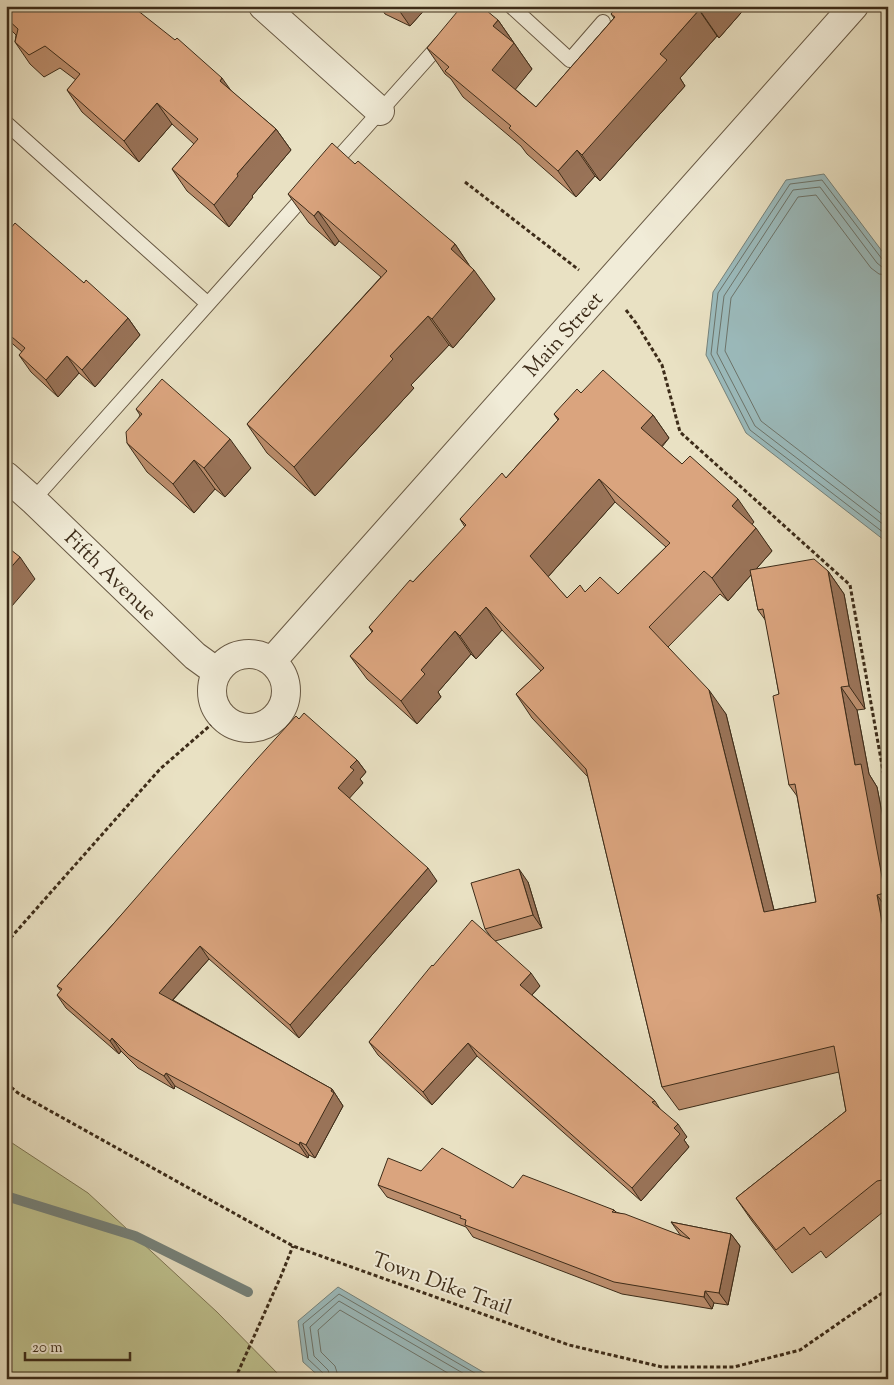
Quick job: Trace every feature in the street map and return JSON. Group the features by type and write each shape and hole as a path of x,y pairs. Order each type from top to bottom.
{"street":[{"path":"263,6 380,111"},
{"name":"Main Street","path":"272,662 854,6"},
{"name":"Fifth Avenue","path":"6,476 195,656 217,672"},
{"path":"248,653 260,655 272,662 280,671 285,683 286,696 282,707 275,717 260,726 242,727 231,723 222,716 215,706 212,695 212,683 224,662 235,656 248,653"}],"lane":[{"path":"511,6 570,60 603,22"},
{"path":"33,500 449,34"},
{"path":"6,123 208,304"}],"path":[{"path":"465,182 585,275"},
{"path":"624,309 636,323 662,365 680,432 850,585 888,799"},
{"path":"6,943 160,769 222,716"},
{"name":"Town Dike Trail","path":"6,1083 18,1093 293,1246 569,1345 662,1368 734,1367 800,1350 888,1289"},
{"path":"235,1379 293,1246"}],"green space":[{"path":"6,1139 88,1193 217,1312 283,1379 6,1379"}],"water":[{"path":"824,174 888,259 888,550 884,540 746,433 706,355 713,292 786,180"},
{"path":"338,1287 495,1379 322,1379 303,1362 298,1321"}],"building":[{"path":"6,6 132,6 175,40 177,38 222,78 220,81 276,129 237,174 238,176 214,205 172,169 198,139 157,103 124,141 67,90 80,74 45,46 29,55 15,42 18,29 6,18"},
{"path":"462,6 481,6 498,20 493,26 514,43 492,70 536,107 615,17 611,14 618,6 706,6 701,12 699,10 660,54 667,60 582,155 577,150 558,171 509,128 511,126 445,71 449,67 427,48"},
{"path":"332,143 355,164 358,161 455,244 451,249 474,270 432,319 428,316 390,356 393,359 294,467 247,424 387,271 318,211 314,216 288,194"},
{"path":"15,223 84,283 86,280 128,318 82,370 67,356 46,380 19,355 25,348 6,332 6,234"},
{"path":"603,370 653,415 641,428 682,464 690,456 738,499 732,506 756,528 712,578 704,571 649,627 709,690 764,912 816,902 795,784 789,785 773,696 779,694 763,609 758,610 750,570 814,559 828,571 849,686 841,687 855,765 861,764 885,893 877,895 888,954 888,1179 877,1181 810,1235 804,1227 776,1250 736,1198 846,1111 834,1046 662,1087 586,769 516,694 544,668 486,607 460,636 455,631 421,670 425,674 401,701 350,656 373,631 369,627 410,580 413,582 466,525 460,519 502,473 506,478 559,419 554,414 577,389 581,393","holes":["599,479 670,543 618,594 600,577 585,592 580,585 567,598 530,556"]},
{"path":"162,379 230,439 204,468 194,460 173,484 127,443 126,432 142,414 136,409"},
{"path":"6,546 20,557 6,573"},
{"path":"304,713 357,760 350,767 354,770 338,788 428,868 290,1025 200,946 159,993 332,1089 331,1091 334,1093 306,1145 300,1142 299,1145 166,1073 164,1076 129,1055 112,1038 110,1041 57,995 62,989 57,986 257,759 296,716 299,719"},
{"path":"519,869 533,915 485,929 471,883"},
{"path":"472,920 531,973 520,985 655,1101 652,1102 678,1124 674,1128 680,1134 632,1188 468,1043 423,1092 369,1042 432,965"},
{"path":"442,1148 513,1188 523,1175 614,1210 612,1212 625,1214 690,1239 671,1222 731,1234 719,1293 705,1291 704,1297 614,1282 465,1225 466,1220 460,1218 461,1216 378,1185 388,1158 421,1171"}],"waterway":[{"path":"6,1196 135,1236 248,1292"}]}
